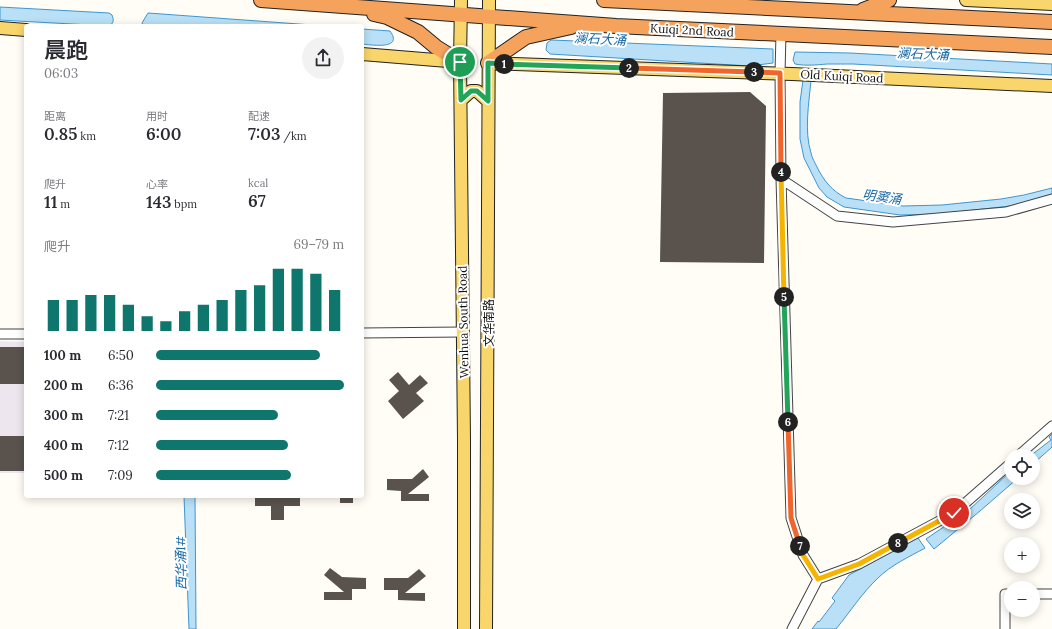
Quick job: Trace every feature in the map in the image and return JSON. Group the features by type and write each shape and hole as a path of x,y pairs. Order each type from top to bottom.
{"highway":[{"name":"Kuiqi 2nd Road","path":"261,0 616,26 1052,47"},
{"path":"604,0 1052,22"},
{"path":"857,12 889,0"},
{"path":"321,4 387,17 418,32 436,47 460,62"},
{"path":"488,63 526,37 586,24"}],"main road":[{"name":"Wenhua South Road","path":"461,0 460,62 464,629"},
{"name":"文华南路","path":"486,629 489,0"},
{"path":"966,0 1052,4"},
{"path":"0,28 24,30"},
{"path":"364,54 460,62"},
{"name":"Old Kuiqi Road","path":"488,63 780,73 1052,86"},
{"path":"461,100 471,91 477,91 488,101"}],"street":[{"path":"782,34 780,73 781,179 791,518 803,555 818,579"},
{"path":"781,179 837,216 893,222 1006,212 1052,199"},
{"path":"364,333 463,332"},
{"path":"0,334 24,334"},
{"path":"1026,449 1052,426"},
{"path":"792,629 818,579 859,564 954,513 1004,468"},
{"path":"1040,594 1052,594"},
{"path":"1004,629 1005,617"}],"shaded area":[{"path":"0,341 24,342 24,473 0,473"}],"water":[{"path":"0,7 109,13 112,15 113,20 111,24 72,24 0,20"},
{"path":"148,13 299,24 142,24"},
{"path":"364,29 390,31 393,41 390,44 364,44"},
{"path":"551,40 773,49 773,63 750,66 550,54 546,50 547,43"},
{"path":"795,52 850,53 1052,64 1052,75 853,64 803,65 795,64 793,60"},
{"path":"803,80 811,80 807,126 812,157 826,181 833,189 846,198 903,206 942,205 1001,199 1052,188 1052,195 1010,206 938,214 900,215 844,207 827,197 819,188 804,158 800,139 800,102"},
{"path":"1052,434 1052,447 1040,458 1039,449 1051,440 1049,437"},
{"path":"1004,477 1004,485 1010,485 934,549 926,539 970,509"},
{"path":"184,498 195,498 196,629 189,629"},
{"path":"918,538 925,548 883,573 872,584 836,629 812,629 835,601 832,598 849,575"}],"building":[{"path":"750,92 766,106 764,263 660,262 663,93"},
{"path":"0,347 24,347 24,384 0,384"},
{"path":"398,372 409,385 420,375 428,383 416,393 424,401 403,419 388,401 399,391 389,380"},
{"path":"0,436 24,436 24,471 0,471"},
{"path":"423,469 429,477 408,494 429,494 429,501 401,501 401,491 387,490 387,479 412,479"},
{"path":"255,498 300,498 300,506 284,506 284,520 271,520 271,506 255,506"},
{"path":"340,498 353,498 353,503 340,503"},
{"path":"330,568 342,577 366,578 366,589 352,589 352,600 324,600 324,592 344,592 324,575"},
{"path":"419,569 426,576 405,593 425,593 425,601 398,600 398,590 384,590 384,578 408,578"}],"route":[{"path":"460,62 461,100 471,91 477,91 488,101 488,63 780,73 781,179 791,518 803,555 818,579 859,564 954,513"}],"water label":[{"name":"澜石大涌","path":"600,39"},
{"name":"澜石大涌","path":"923,54"},
{"name":"明窦涌","path":"882,197"},
{"name":"西华涌1#","path":"181,563"}]}
